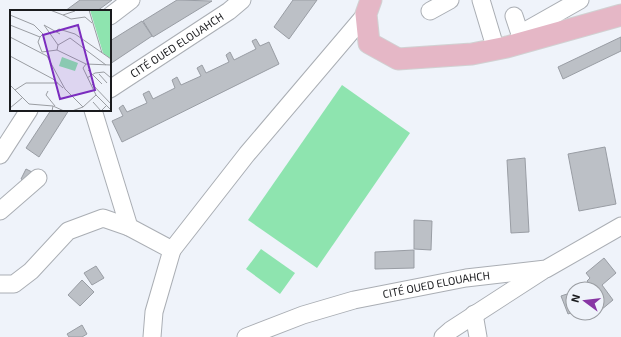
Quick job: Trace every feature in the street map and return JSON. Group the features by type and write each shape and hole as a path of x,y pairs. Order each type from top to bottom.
{"main road":[{"path":"368,7 369,44 398,59 448,56 496,50 520,38 621,15"}],"street":[{"path":"111,15 132,0"},
{"name":"CITÉ OUED ELOUAHCH","path":"111,88 229,11 242,0"},
{"path":"430,11 450,0"},
{"path":"481,0 496,50"},
{"path":"514,16 520,38 580,0"},
{"path":"152,337 154,312 172,250 247,154 368,7"},
{"path":"0,155 28,111"},
{"path":"93,111 129,227"},
{"path":"1,209 38,178"},
{"path":"0,284 14,284 31,271 68,230 103,218 129,227 172,250"},
{"name":"CITÉ OUED ELOUAHCH","path":"246,337 303,315 354,300 466,278 546,269 621,226"},
{"path":"443,337 474,314 546,269"},
{"path":"474,314 478,337"}],"green space":[{"path":"342,85 410,133 317,268 248,220"},
{"path":"261,249 295,273 280,294 246,269"}],"building":[{"path":"80,0 112,0 98,10 66,10"},
{"path":"177,0 212,1 153,37 143,21"},
{"path":"293,0 317,0 289,39 274,27"},
{"path":"142,21 152,36 111,63 111,40"},
{"path":"621,37 621,51 563,79 558,67"},
{"path":"256,39 260,46 269,42 279,64 122,142 112,121 123,116 119,108 123,105 127,112 147,103 143,94 149,91 153,99 175,88 172,80 177,77 181,85 201,76 197,68 202,65 206,73 229,62 226,55 230,52 234,60 256,49 252,41"},
{"path":"50,111 68,111 39,157 26,148"},
{"path":"605,147 616,204 579,211 568,154"},
{"path":"525,158 529,232 511,233 507,160"},
{"path":"26,169 36,174 31,184 21,179"},
{"path":"414,220 432,221 431,250 414,249"},
{"path":"414,250 414,268 375,269 375,252"},
{"path":"604,258 616,273 605,282 605,281 587,281 590,278 586,273"},
{"path":"96,266 104,278 92,285 84,273"},
{"path":"82,280 94,292 80,306 68,295"},
{"path":"605,289 613,300 605,307"},
{"path":"565,295 565,306 561,296"},
{"path":"82,325 87,334 82,337 69,337 67,334"}]}
